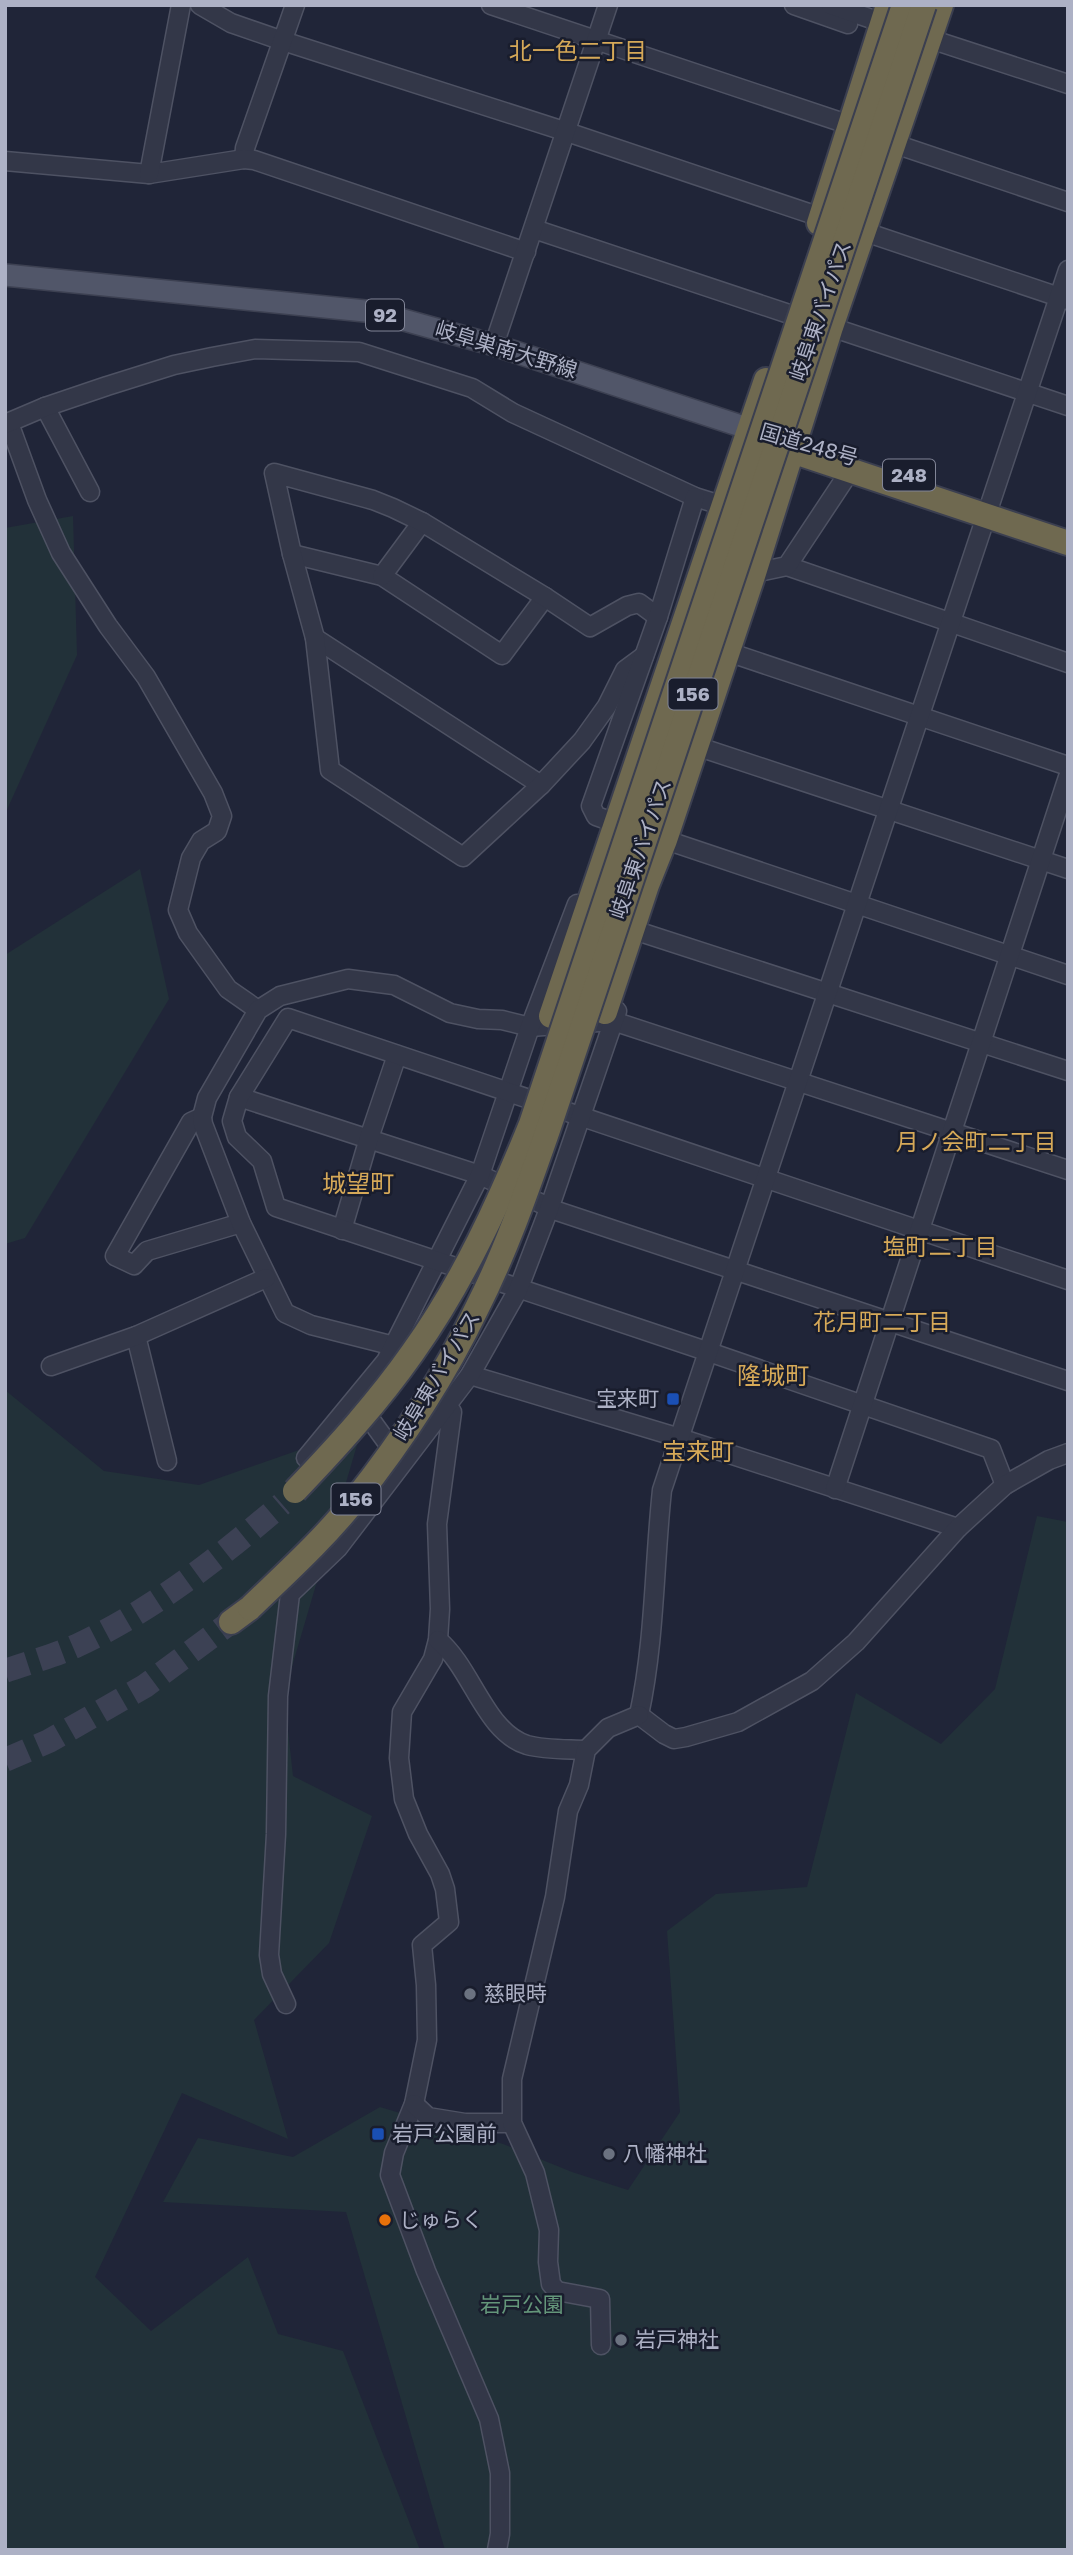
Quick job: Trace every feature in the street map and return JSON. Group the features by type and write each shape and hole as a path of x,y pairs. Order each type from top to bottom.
{"highway":[{"name":"岐阜東バイパス","path":"288,1497 336,1449 377,1399 437,1316 491,1219 531,1124 904,5"},
{"name":"岐阜東バイパス","path":"241,1615 352,1503 386,1459 442,1374 477,1308 526,1193 924,5"},
{"name":"156","path":"442,1374 457,1368 473,1341 532,1219 609,1016 647,885 665,840 728,652 831,327 941,5"},
{"name":"156","path":"437,1316 440,1294 469,1239 510,1135 541,1021 616,823 821,218 885,14"},
{"name":"248","path":"750,429 794,445"},
{"name":"国道248号","path":"794,445 850,471 989,509 1068,527"},
{"name":"国道248号","path":"794,445 989,509 1068,543"}],"main road":[{"name":"岐阜巣南大野線","path":"5,275 374,312 494,345 750,429"}],"street":[{"path":"149,174 181,5"},
{"path":"200,5 231,23 567,132 1063,299"},
{"path":"244,159 245,148 295,5"},
{"path":"491,5 850,125"},
{"path":"494,345 608,5"},
{"path":"794,5 856,27 885,14"},
{"path":"831,5 885,14 930,39 1068,84"},
{"path":"895,144 1068,201"},
{"path":"5,161 149,174 244,159 254,160 526,252"},
{"path":"534,229 789,314"},
{"path":"639,1715 649,1657 662,1490 1027,393 1063,299 1068,270"},
{"path":"831,327 1068,406"},
{"path":"258,1010 228,989 188,933 178,910 191,858 201,841 217,831 222,816 213,793 146,677 108,626 61,553 7,424 45,407 174,365 212,357 255,349 359,352 472,388 513,413 695,496 724,506"},
{"path":"45,407 90,492"},
{"path":"787,566 850,471"},
{"path":"643,656 625,670 607,706 583,741 541,785 463,857 330,770 315,638 292,554 274,472 373,499 422,522 590,627 627,606 639,603 658,617"},
{"path":"695,496 658,617 591,806 596,816 1068,975"},
{"path":"382,576 422,522"},
{"path":"292,554 382,576 502,654 545,597"},
{"path":"754,573 787,566 1068,663"},
{"path":"315,638 541,785"},
{"path":"728,652 1068,766"},
{"path":"696,746 1068,869"},
{"path":"835,1489 1068,777"},
{"path":"286,2004 272,1974 269,1955 276,1834 278,1696 290,1594 338,1548 470,1375 518,1290 580,1117 609,1016 643,933 663,874 665,840"},
{"path":"643,933 1068,1071"},
{"path":"394,1346 312,1325 285,1314 240,1223 203,1124 207,1098 258,1010 280,996 348,979 394,985 450,1013 541,1021 609,1016 798,1082 1068,1170"},
{"path":"1005,1485 991,1450 709,1352 276,1208 262,1161 237,1137 232,1121 239,1097 288,1018 1068,1280"},
{"path":"306,1458 386,1361 480,1175 508,1093 541,1021"},
{"path":"342,1230 397,1055"},
{"path":"239,1097 480,1175 549,1209 1068,1381"},
{"path":"202,1117 191,1122 115,1256 134,1265 147,1251 240,1223"},
{"path":"51,1366 136,1336 267,1278"},
{"path":"136,1336 167,1461"},
{"path":"470,1375 680,1438 958,1528"},
{"path":"356,1399 402,1462"},
{"path":"446,1404 452,1412 437,1524 439,1640 433,1659 402,1712 399,1758 404,1799 418,1834 440,1874 449,1922 422,1945 427,2040 414,2104 394,2153 390,2175 426,2271 489,2419 500,2473 500,2534 497,2550"},
{"path":"639,1715 674,1739 686,1737 738,1721 813,1681 856,1642 958,1528 1005,1485 1049,1460 1068,1453"},
{"path":"439,1640 463,1667 496,1723 506,1734 527,1745 586,1750"},
{"path":"601,2345 600,2300 557,2291 551,2284 548,2262 550,2230 535,2173 512,2123 512,2080 555,1897 568,1811 579,1786 586,1750 608,1728 639,1715"},
{"path":"414,2104 428,2117 465,2123 512,2123"}],"green space":[{"path":"73,516 77,655 5,814 5,528"},
{"path":"140,869 169,999 25,1238 5,1244 5,955"},
{"path":"5,1390 104,1471 199,1485 362,1428 284,1694 293,1776 372,1816 329,1943 254,2020 288,2139 182,2093 95,2277 151,2331 248,2257 278,2334 343,2351 420,2550 5,2550"},
{"name":"岩戸公園","path":"1037,1516 1068,1522 1068,2550 445,2550 346,2212 163,2202 198,2138 293,2157 380,2107 503,2144 572,2172 628,2190 680,2112 667,1931 716,1894 807,1887 856,1693 941,1744 995,1689"}],"tunnel":[{"path":"5,1671 76,1646 132,1616 209,1564 282,1504"},
{"path":"5,1760 49,1741 145,1686 231,1622"}],"place":[{"name":"宝来町","path":"673,1399"},
{"name":"慈眼時","path":"470,1994"},
{"name":"岩戸公園前","path":"378,2134"},
{"name":"八幡神社","path":"609,2154"},
{"name":"じゅらく","path":"385,2220"},
{"name":"岩戸神社","path":"621,2340"}],"district":[{"name":"北一色二丁目","path":"578,51"},
{"name":"月ノ会町二丁目","path":"976,1142"},
{"name":"城望町","path":"358,1184"},
{"name":"塩町二丁目","path":"940,1247"},
{"name":"花月町二丁目","path":"882,1322"},
{"name":"隆城町","path":"773,1376"},
{"name":"宝来町","path":"698,1452"}]}
